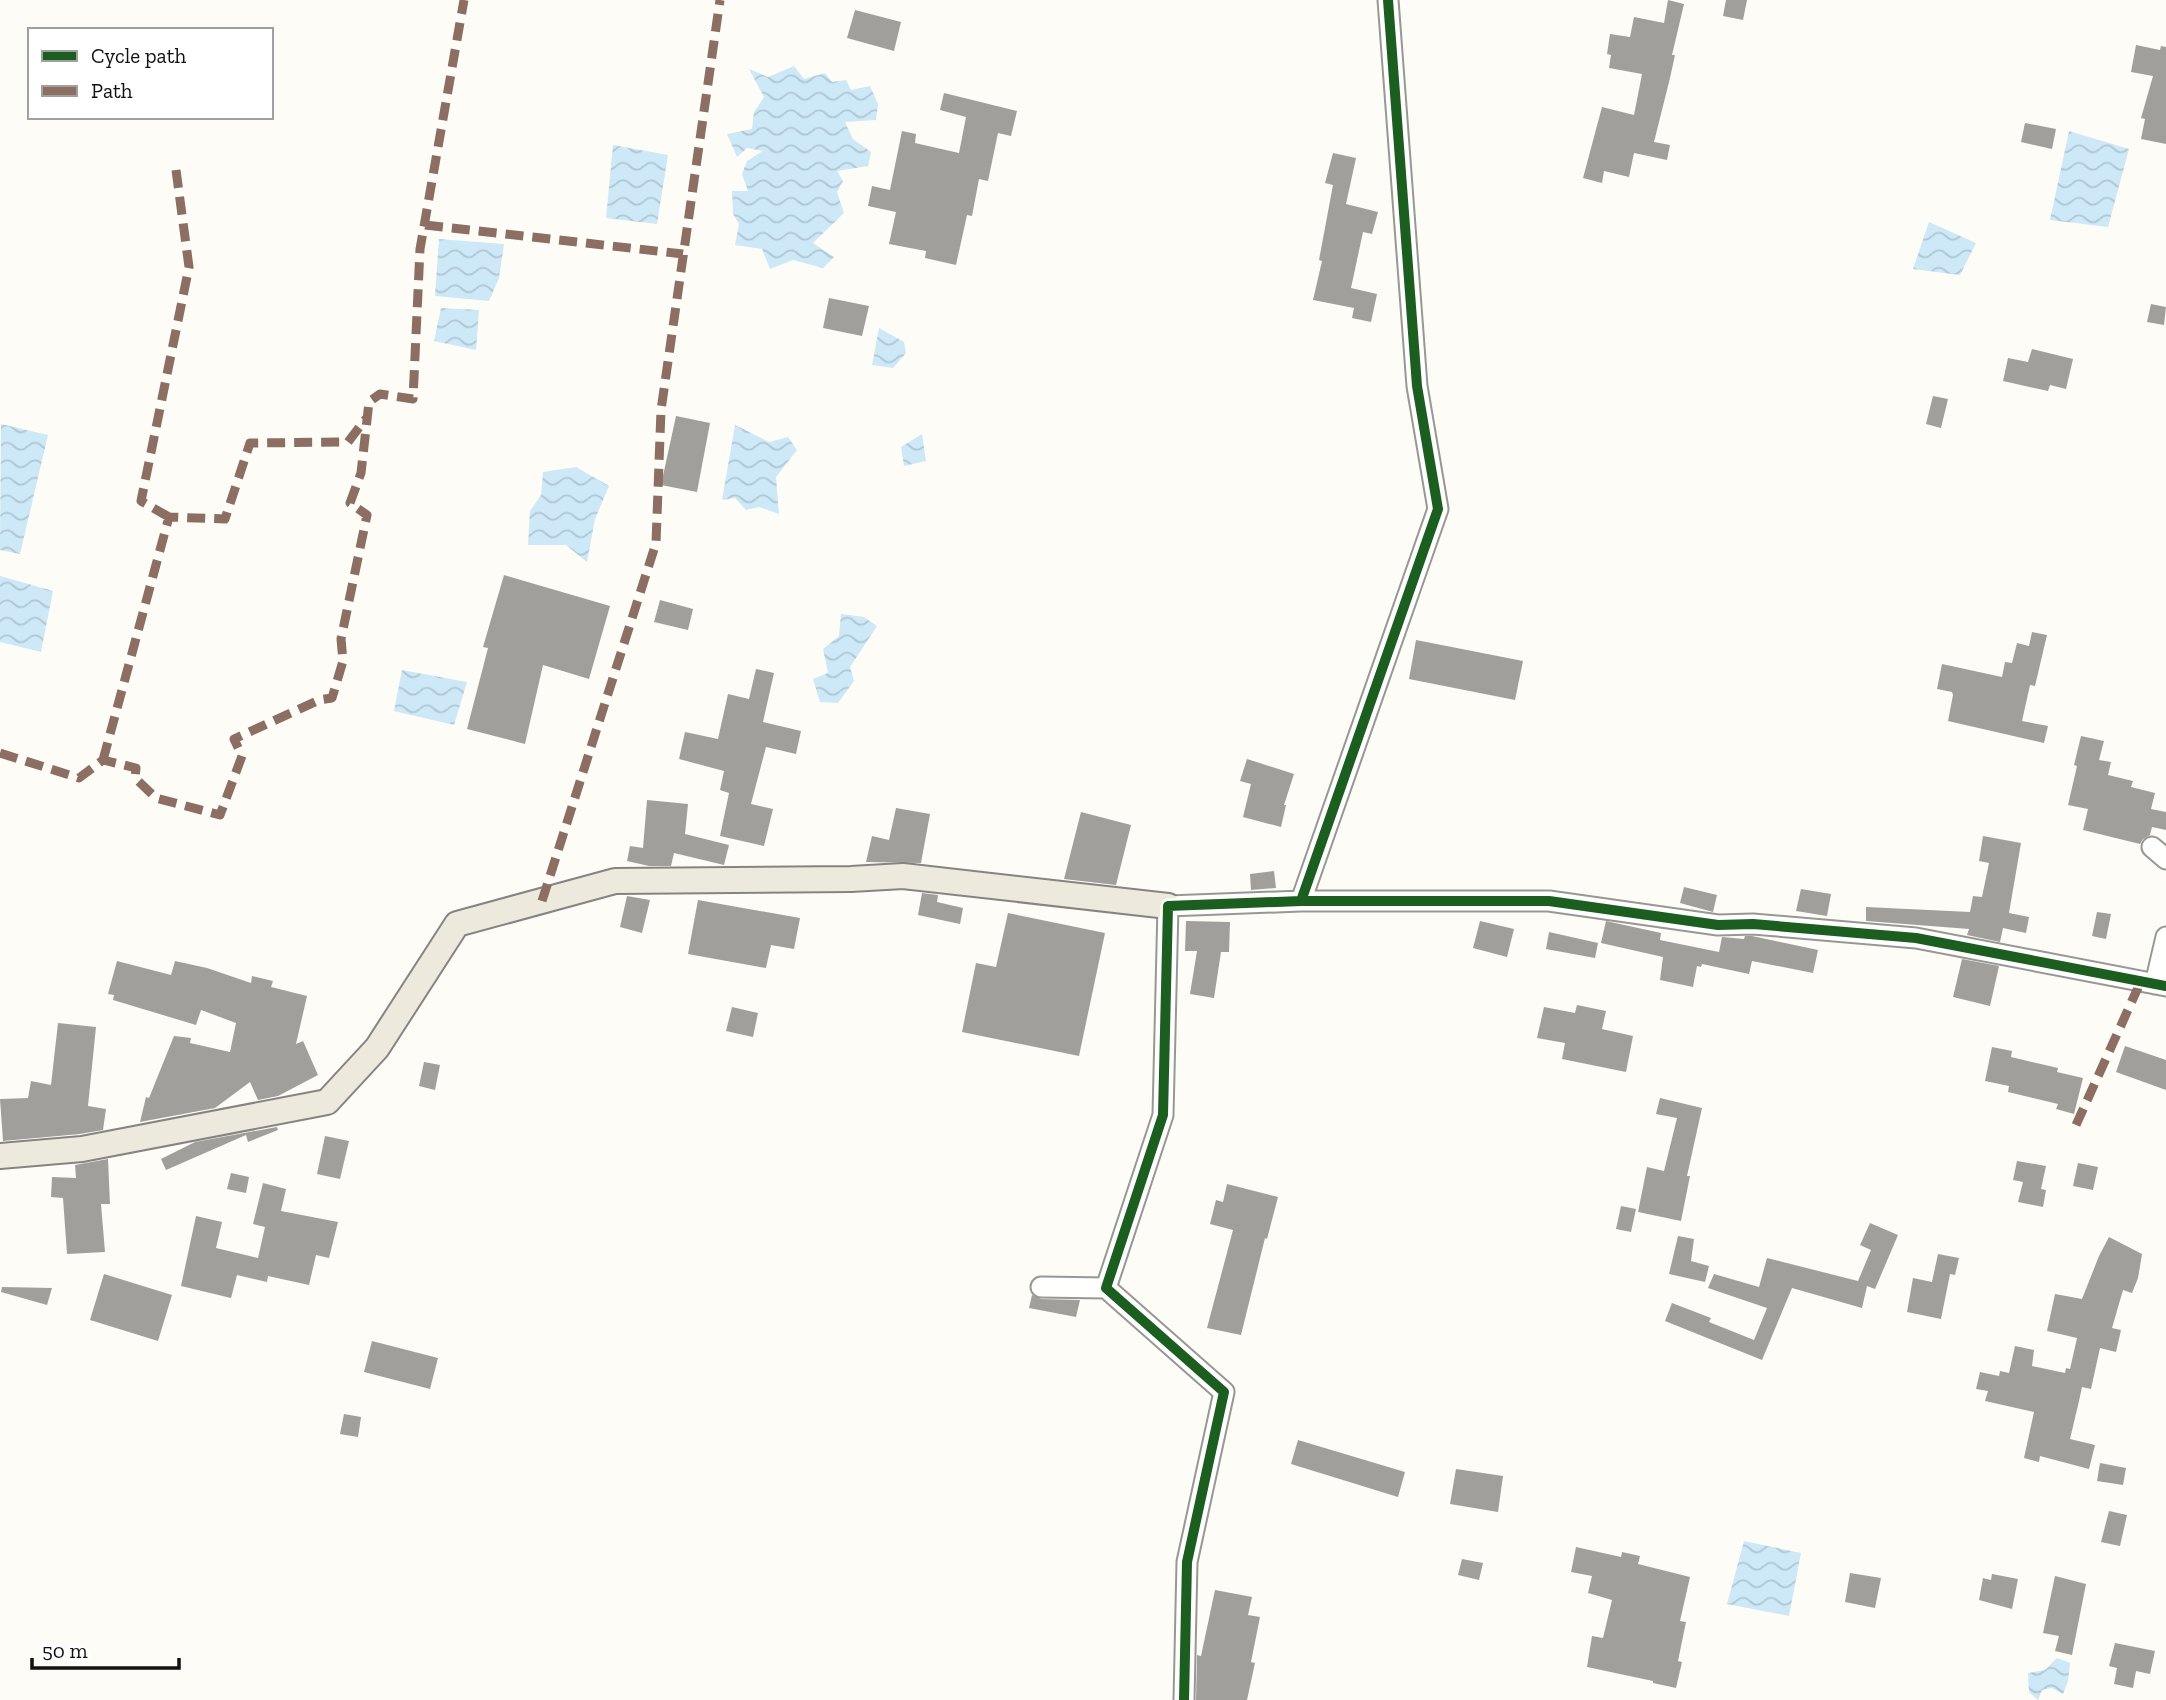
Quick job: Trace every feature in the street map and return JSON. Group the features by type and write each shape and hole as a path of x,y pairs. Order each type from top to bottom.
{"main road":[{"path":"0,1156 82,1149 327,1102 377,1048 457,924 615,881 903,876 1168,906"}],"street":[{"path":"1301,901 1438,509 1417,386 1388,0"},
{"path":"1107,1288 1163,1115 1168,906 1301,901 1549,901 1718,925 1767,925 1916,938 2161,985 2166,937"},
{"path":"1041,1287 1107,1288 1224,1392 1188,1562 1184,1700"}],"water":[{"path":"794,66 804,79 825,73 832,82 846,80 851,90 870,86 878,104 876,120 845,122 853,139 871,152 868,166 837,171 843,181 837,192 844,213 813,243 834,257 823,268 793,260 770,269 762,249 735,245 739,224 733,214 732,191 748,191 742,174 747,161 763,151 747,148 737,157 727,134 752,129 754,112 764,97 749,69 768,77"},
{"path":"2069,131 2129,149 2108,227 2050,220"},
{"path":"613,145 668,155 657,224 606,218"},
{"path":"1929,222 1976,243 1960,275 1913,269"},
{"path":"439,239 504,244 499,278 489,301 435,296"},
{"path":"441,308 479,310 476,350 434,341"},
{"path":"879,328 904,342 906,353 893,368 872,365"},
{"path":"1,424 48,435 20,554 0,550"},
{"path":"735,425 769,442 788,437 797,450 776,477 779,514 759,507 746,510 735,498 722,500"},
{"path":"922,434 926,461 904,466 901,447"},
{"path":"576,467 609,486 595,519 587,562 566,545 528,545 530,511 541,495 543,472"},
{"path":"0,576 53,591 41,652 0,642"},
{"path":"841,614 864,617 877,626 850,667 854,681 838,703 820,702 813,679 828,673 823,649 839,636"},
{"path":"402,670 467,682 454,725 394,711"},
{"path":"1744,1541 1801,1553 1789,1616 1727,1604"},
{"path":"2057,1658 2070,1663 2063,1694 2052,1688 2042,1690 2038,1700 2029,1692 2028,1673 2045,1670"}],"building":[{"path":"1668,0 1684,4 1654,142 1670,145 1667,160 1634,153 1629,177 1604,171 1602,183 1583,178 1602,107 1634,115 1642,74 1609,68 1611,55 1607,54 1610,34 1630,37 1634,17 1664,23"},
{"path":"1726,0 1747,0 1743,20 1723,16"},
{"path":"855,10 901,22 894,51 847,38"},
{"path":"2136,45 2160,50 2161,46 2166,47 2166,144 2141,139 2145,119 2141,118 2153,76 2131,72"},
{"path":"944,93 1017,111 1011,136 998,133 988,181 979,179 972,216 967,215 956,265 925,258 926,251 889,244 896,212 868,206 872,186 890,190 902,131 916,134 915,143 959,153 966,117 940,110"},
{"path":"2025,123 2056,129 2052,149 2021,142"},
{"path":"1333,153 1356,158 1346,204 1378,212 1372,234 1363,232 1351,288 1377,294 1371,322 1352,318 1354,308 1313,300 1322,261 1319,260 1333,185 1325,183"},
{"path":"829,298 869,306 862,336 823,328"},
{"path":"2151,304 2166,307 2164,325 2147,322"},
{"path":"2032,349 2073,359 2066,389 2050,385 2048,391 2003,381 2008,358 2028,362"},
{"path":"1933,396 1948,399 1941,428 1926,424"},
{"path":"676,416 710,423 697,492 661,485"},
{"path":"504,575 610,606 589,679 543,665 525,744 467,729 488,648 483,647"},
{"path":"660,600 693,609 688,630 654,622"},
{"path":"2032,632 2047,635 2035,686 2030,685 2022,721 2048,726 2044,743 1948,721 1953,695 1952,692 1937,689 1942,664 2002,677 2005,662 2012,663 2017,643 2029,646"},
{"path":"1416,640 1523,661 1515,700 1409,679"},
{"path":"756,669 774,673 763,722 801,731 796,754 766,747 751,804 773,809 764,846 720,836 729,793 720,790 724,771 679,759 685,732 718,739 728,694 749,699"},
{"path":"2081,736 2104,741 2099,760 2111,762 2108,775 2133,781 2131,787 2155,793 2151,809 2166,812 2166,830 2152,827 2150,835 2140,844 2083,830 2088,809 2068,805"},
{"path":"1247,759 1294,774 1284,805 1281,827 1243,817 1251,784 1240,781"},
{"path":"647,800 688,804 685,834 729,845 724,865 674,853 671,866 649,866 627,861 630,846 643,848"},
{"path":"896,808 930,814 921,863 866,862 872,836 889,840"},
{"path":"1081,812 1131,825 1116,885 1064,879"},
{"path":"1983,836 2021,843 2009,913 2029,917 2026,933 2003,928 2000,942 1967,935 1969,929 1866,921 1866,907 1970,912 1973,896 1982,897 1989,863 1979,861"},
{"path":"1274,871 1276,888 1251,890 1250,874"},
{"path":"1684,887 1717,895 1713,912 1680,903"},
{"path":"1801,889 1831,894 1827,916 1796,911"},
{"path":"922,893 938,895 937,902 963,908 960,924 918,915"},
{"path":"627,896 650,900 642,933 620,927"},
{"path":"698,900 800,918 794,949 771,945 766,968 688,954"},
{"path":"2097,912 2111,914 2106,939 2092,936"},
{"path":"1008,913 1105,933 1079,1056 962,1032 976,963 996,967"},
{"path":"1186,921 1230,922 1229,952 1221,952 1214,998 1190,994 1197,951 1185,951"},
{"path":"1480,921 1514,929 1507,957 1473,948"},
{"path":"1606,921 1661,933 1660,940 1719,952 1722,937 1744,939 1745,936 1818,950 1813,973 1752,961 1749,974 1702,964 1701,967 1697,966 1693,987 1660,980 1663,957 1601,943"},
{"path":"1549,932 1598,943 1595,958 1546,949"},
{"path":"1962,959 1999,966 1990,1006 1953,997"},
{"path":"117,961 171,975 175,961 207,968 251,983 252,976 273,981 271,987 307,996 296,1044 303,1041 318,1075 278,1096 258,1100 250,1082 215,1108 140,1122 146,1097 149,1098 174,1036 191,1038 190,1043 230,1052 236,1023 201,1010 196,1025 113,1000 114,995 108,994"},
{"path":"1577,1005 1606,1011 1602,1029 1633,1036 1626,1072 1562,1059 1565,1043 1537,1038 1544,1007 1575,1013"},
{"path":"732,1007 758,1013 753,1037 726,1031"},
{"path":"58,1023 96,1027 88,1106 106,1109 103,1130 3,1141 0,1099 28,1098 31,1081 51,1085"},
{"path":"2125,1046 2166,1060 2166,1090 2116,1072"},
{"path":"1992,1047 2012,1051 2011,1057 2058,1068 2057,1072 2083,1078 2074,1114 2056,1109 2058,1104 2008,1092 2009,1086 1985,1081"},
{"path":"424,1062 440,1065 435,1090 419,1086"},
{"path":"1660,1098 1702,1108 1687,1176 1690,1176 1681,1221 1638,1212 1647,1167 1664,1171 1677,1118 1656,1114"},
{"path":"277,1127 278,1130 248,1142 246,1135 166,1170 161,1159 195,1142"},
{"path":"325,1136 349,1141 340,1179 317,1174"},
{"path":"108,1159 110,1204 101,1204 105,1252 67,1254 63,1198 51,1197 52,1177 76,1178 75,1165"},
{"path":"2017,1161 2046,1166 2041,1189 2046,1190 2043,1207 2018,1202 2023,1182 2013,1180"},
{"path":"2078,1163 2098,1167 2093,1190 2073,1186"},
{"path":"231,1173 249,1177 246,1193 227,1189"},
{"path":"263,1183 286,1189 281,1211 338,1222 329,1258 316,1255 309,1285 268,1276 267,1282 237,1275 231,1298 181,1286 196,1216 222,1222 216,1248 258,1258 265,1227 253,1224"},
{"path":"1227,1184 1278,1197 1241,1335 1207,1328 1233,1230 1210,1224 1216,1200 1223,1202"},
{"path":"1621,1206 1636,1209 1631,1232 1616,1229"},
{"path":"1870,1223 1898,1235 1875,1289 1867,1286 1862,1308 1792,1288 1762,1360 1665,1321 1672,1303 1711,1318 1709,1322 1754,1340 1767,1308 1708,1288 1714,1274 1759,1287 1767,1258 1858,1281 1871,1250 1860,1245"},
{"path":"1678,1236 1694,1239 1691,1261 1709,1266 1705,1282 1669,1274"},
{"path":"2109,1237 2142,1254 2132,1293 2123,1290 2112,1328 2121,1330 2116,1352 2100,1348 2091,1389 2082,1387 2070,1439 2095,1445 2089,1469 2040,1456 2039,1462 2024,1458 2034,1412 1985,1401 1988,1391 1976,1389 1980,1372 1999,1376 2000,1371 2009,1373 2015,1346 2034,1350 2032,1366 2065,1373 2066,1368 2070,1369 2077,1338 2047,1331 2055,1294 2082,1299"},
{"path":"1938,1254 1959,1258 1955,1275 1950,1274 1941,1319 1907,1312 1913,1278 1932,1282"},
{"path":"104,1274 172,1295 158,1341 90,1320"},
{"path":"2,1287 52,1288 47,1305 1,1292"},
{"path":"1032,1295 1041,1299 1080,1300 1076,1317 1029,1308"},
{"path":"372,1341 438,1358 430,1389 364,1372"},
{"path":"344,1414 361,1417 358,1437 340,1434"},
{"path":"1298,1440 1405,1472 1398,1497 1291,1464"},
{"path":"2100,1463 2126,1468 2123,1485 2097,1481"},
{"path":"1456,1469 1503,1476 1498,1512 1450,1504"},
{"path":"2109,1511 2127,1515 2120,1546 2101,1542"},
{"path":"1576,1547 1621,1557 1622,1552 1640,1556 1638,1564 1690,1577 1680,1621 1686,1622 1676,1688 1587,1667 1592,1636 1603,1638 1612,1600 1588,1593 1592,1576 1571,1572"},
{"path":"1462,1559 1483,1563 1479,1580 1458,1575"},
{"path":"1850,1573 1881,1578 1875,1608 1845,1602"},
{"path":"1992,1574 2018,1579 2012,1609 1979,1600 1983,1578 1991,1580"},
{"path":"2055,1576 2086,1584 2072,1655 2055,1651 2059,1636 2043,1633"},
{"path":"1215,1590 1252,1597 1248,1615 1260,1617 1251,1662 1255,1663 1247,1700 1196,1700 1197,1655 1201,1656"},
{"path":"2115,1643 2155,1651 2150,1674 2136,1671 2133,1688 2114,1684 2117,1668 2109,1666"}],"marked path":[{"path":"0,753 79,778 103,760 136,768 135,778 156,798 220,815 242,756 234,739 319,700 332,698 343,661 341,639 367,515 350,503 361,473 369,402 380,394 413,399 420,249 464,0"},
{"path":"542,901 656,543 661,410 720,0"},
{"path":"169,517 141,501 189,267 176,170"},
{"path":"425,225 683,254"},
{"path":"103,760 169,517 225,519 250,443 348,442 368,416"},
{"path":"2076,1125 2141,981"}],"cycle path":[{"path":"1184,1700 1187,1562 1224,1392 1106,1288 1163,1115 1168,906 1301,901 1438,509 1417,386 1388,0"},
{"path":"1301,901 1549,901 1718,925 1753,924 1916,938 2166,986"}]}
